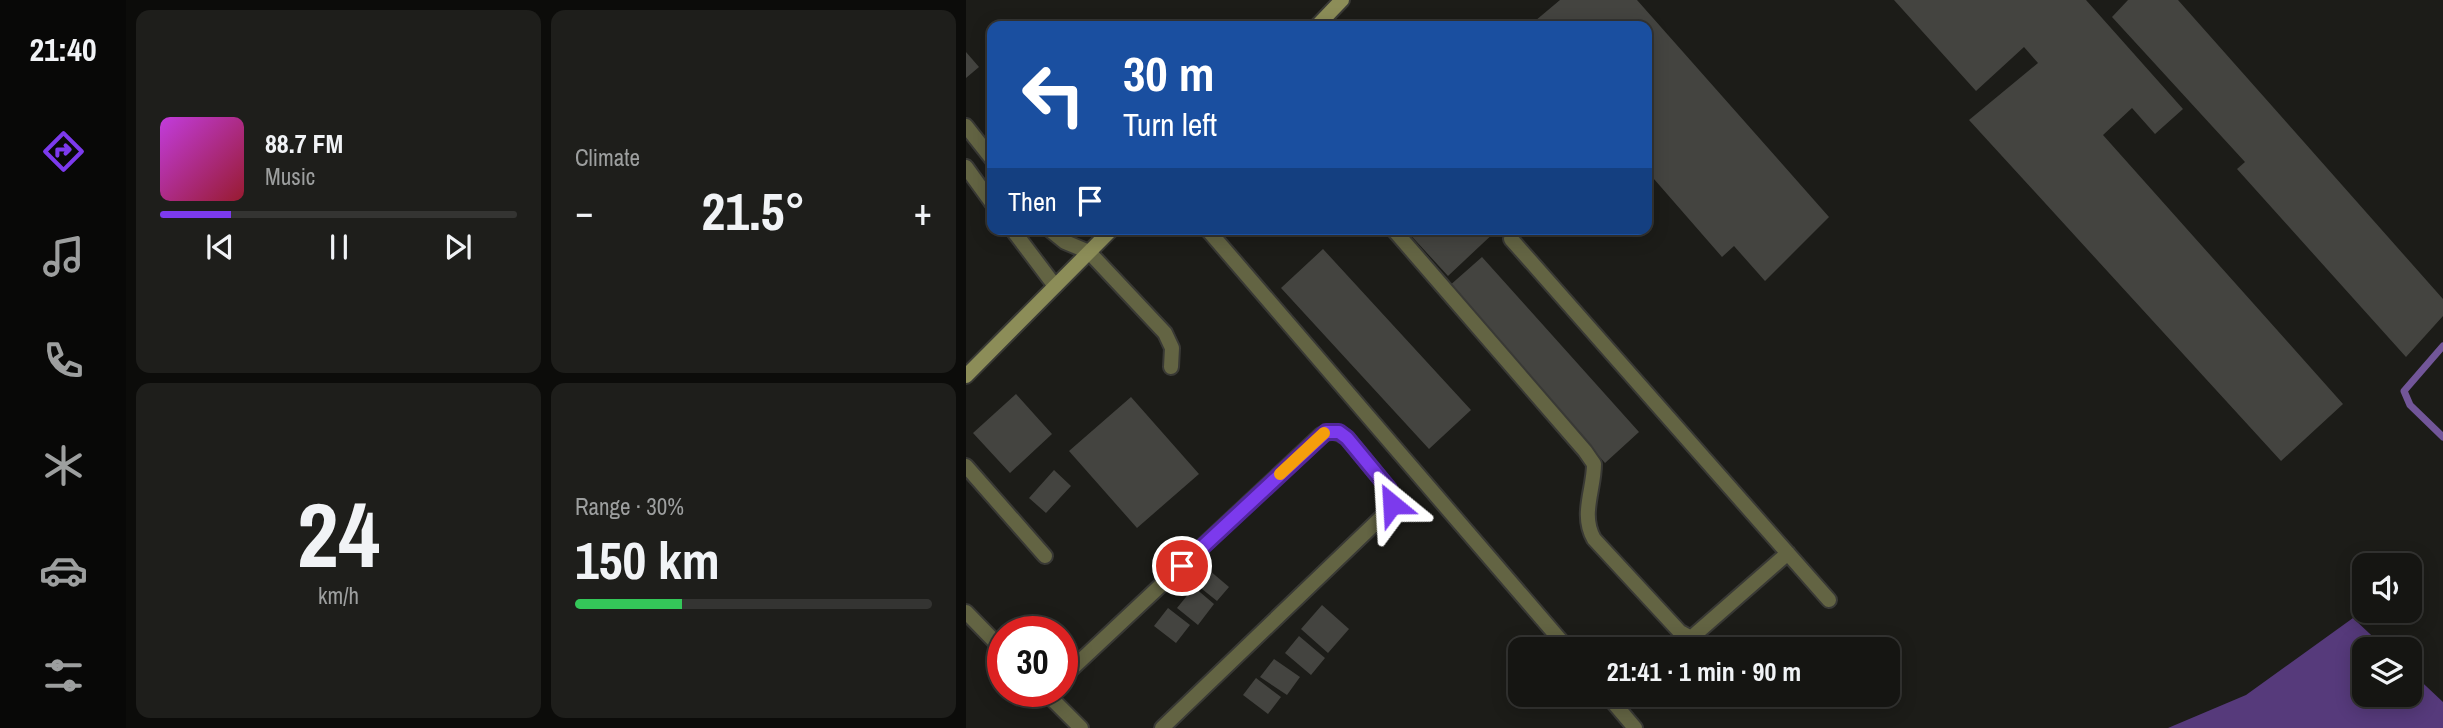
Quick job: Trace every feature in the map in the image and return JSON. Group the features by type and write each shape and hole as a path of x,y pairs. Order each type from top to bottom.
{"street":[{"path":"1322,21 1342,0"},
{"path":"966,126 987,153"},
{"path":"966,167 987,196"},
{"path":"1017,235 1055,286"},
{"path":"1056,235 1065,242 1089,252 1165,333 1172,348 1171,367"},
{"path":"966,376 1106,235"},
{"path":"1212,235 1558,637"},
{"path":"1398,235 1585,451 1594,464 1587,527 1594,539 1680,632 1691,638 1788,553"},
{"path":"1511,239 1829,600"},
{"path":"1078,663 1321,435 1332,431 1347,438 1389,489 1392,496 1389,510 1162,728"},
{"path":"966,466 1045,556"},
{"path":"966,612 987,634"},
{"path":"1061,707 1081,728"},
{"path":"1617,707 1635,728"}],"shaded area":[{"path":"2352,619 2352,623 2358,623 2373,637 2352,637 2352,707 2422,707 2422,682 2443,702 2443,728 2168,728 2246,695"}],"building":[{"path":"1560,0 1637,0 1829,217 1765,281 1734,246 1722,257 1652,177 1652,21 1535,21"},
{"path":"1894,0 2086,0 2183,109 2155,134 2132,108 2103,135 2343,404 2281,461 1969,120 2038,63 2024,47 1976,91"},
{"path":"2128,0 2178,0 2443,299 2443,316 2406,357 2237,169 2245,162 2112,17"},
{"path":"966,52 979,67 966,78"},
{"path":"1410,235 1492,235 1448,276"},
{"path":"1323,249 1471,410 1429,449 1281,288"},
{"path":"1482,257 1639,432 1605,463 1448,287"},
{"path":"1016,394 1052,434 1010,473 973,433"},
{"path":"1131,397 1199,474 1137,528 1069,451"},
{"path":"1054,470 1071,486 1046,513 1029,498"},
{"path":"1209,570 1229,587 1217,601 1197,585"},
{"path":"1194,587 1214,604 1198,625 1177,608"},
{"path":"1322,605 1349,629 1328,653 1301,629"},
{"path":"1168,608 1190,625 1176,643 1154,626"},
{"path":"1299,636 1325,658 1311,675 1285,653"},
{"path":"1274,659 1300,677 1287,695 1260,677"},
{"path":"1256,678 1281,697 1268,714 1243,695"}],"waterway":[{"path":"2443,346 2404,391 2410,405 2443,437"}],"slow traffic":[{"path":"1280,474 1324,433"}],"route":[{"path":"1182,566 1326,432 1339,432 1347,438 1389,489 1392,504"}]}
